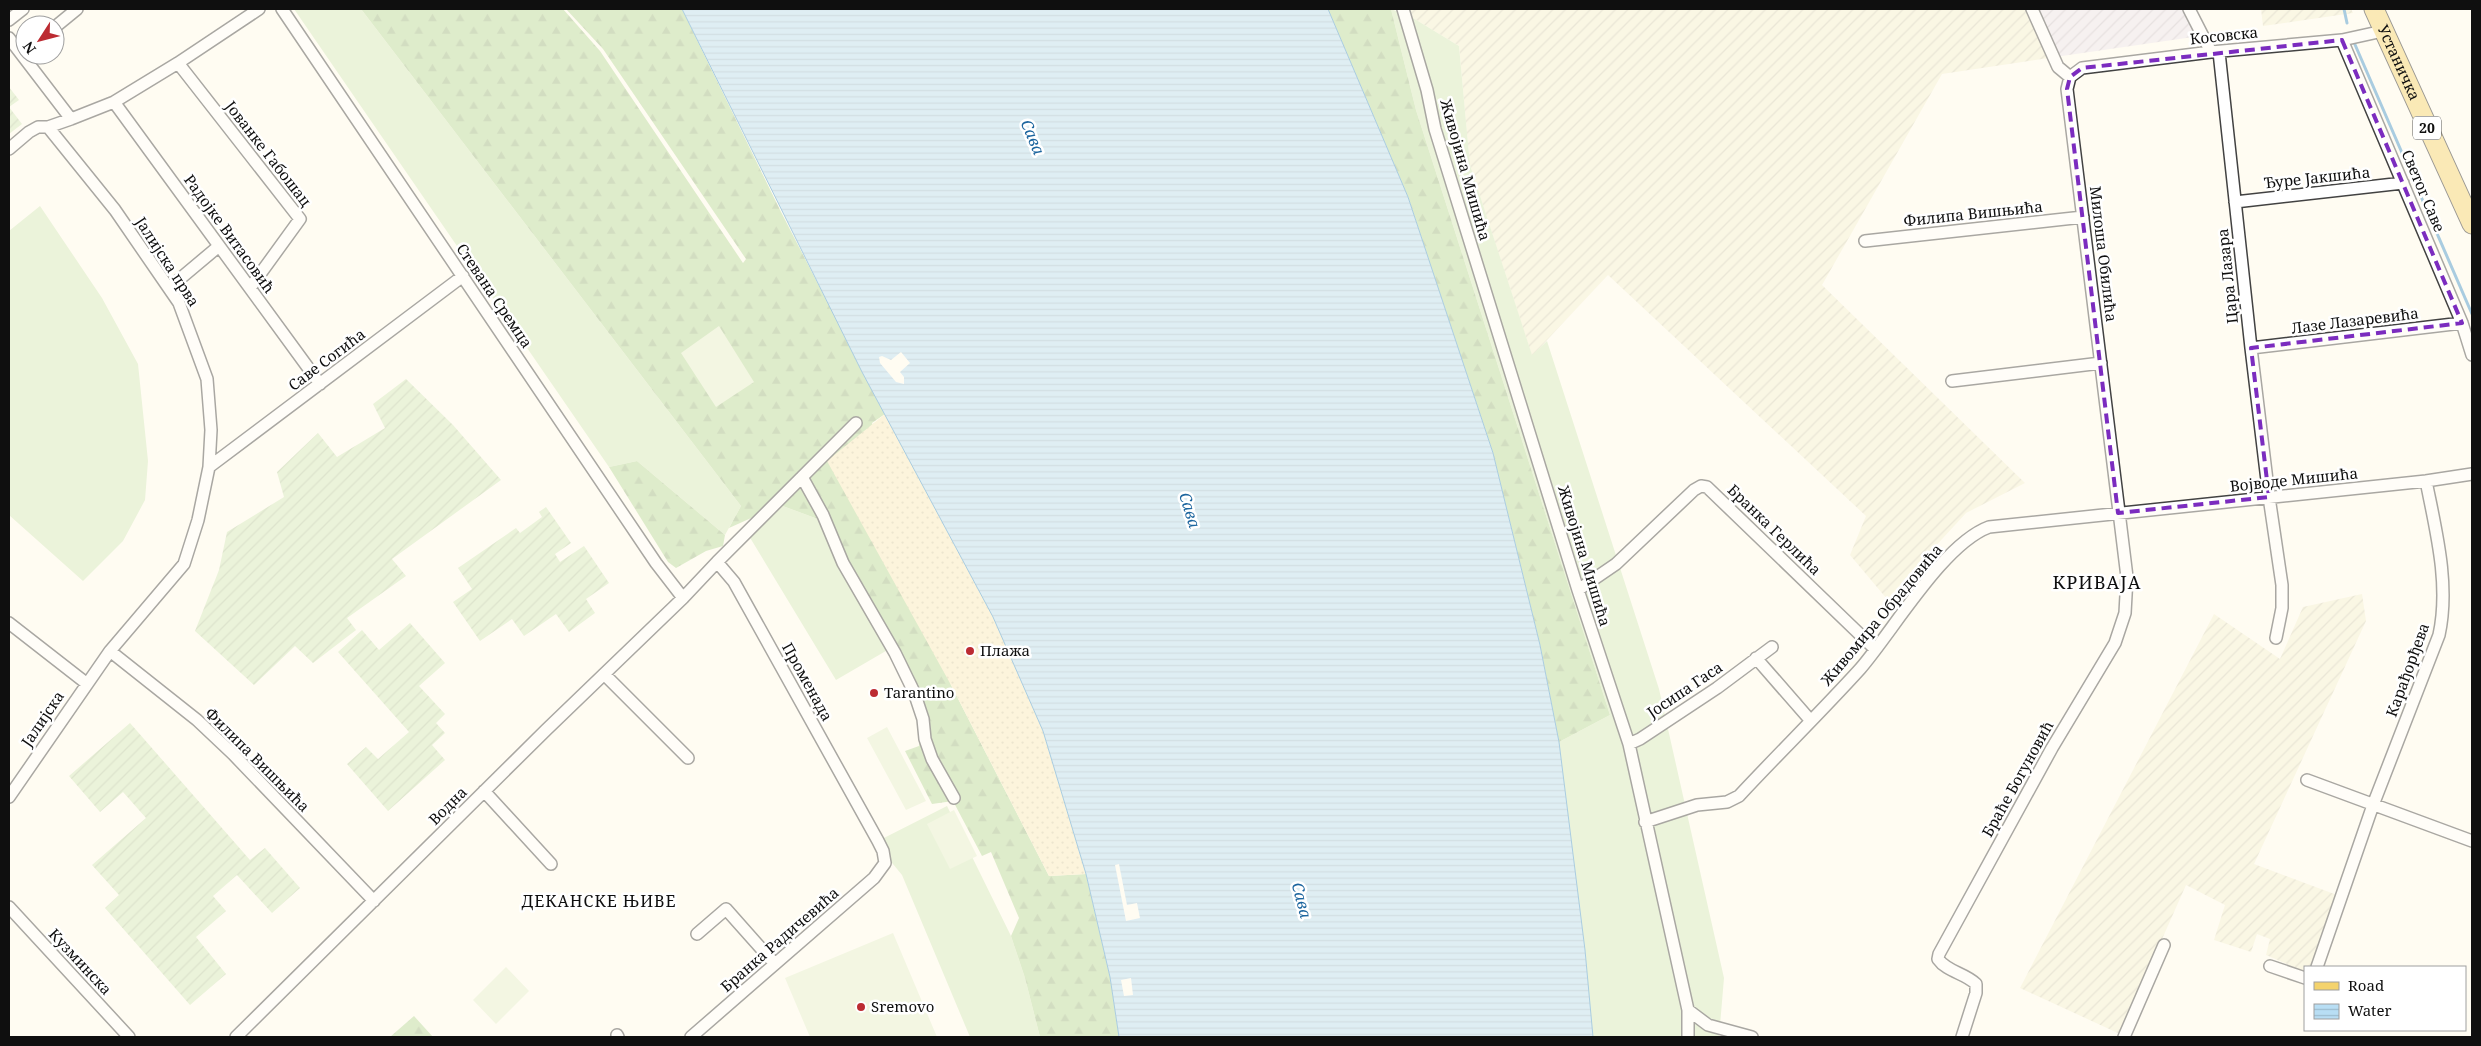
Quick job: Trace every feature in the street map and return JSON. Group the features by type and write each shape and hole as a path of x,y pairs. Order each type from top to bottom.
{"main road":[{"name":"Устаничка","path":"2374,9 2472,224"}],"street":[{"path":"9,20 23,9"},
{"path":"65,19 77,9"},
{"path":"9,149 38,127 48,127 71,120 114,102 178,63 259,9"},
{"name":"Стевана Сремца","path":"282,9 656,563 683,598"},
{"name":"Живојина Мишића","path":"1403,9 1427,90 1435,129 1578,590 1629,744 1688,1010 1688,1037"},
{"path":"2032,9 2058,67 2070,77"},
{"name":"Цара Лазара","path":"2190,9 2215,52 2235,202 2269,497 2282,585 2282,608 2276,638"},
{"name":"Косовска","path":"2070,77 2082,68 2215,52 2342,40 2383,31"},
{"name":"Светог Саве","path":"2342,40 2462,323 2472,355"},
{"name":"Јованке Габошац","path":"178,63 300,219 250,288"},
{"path":"32,65 71,120"},
{"name":"Милоша Обилића","path":"2070,77 2067,88 2118,513"},
{"name":"Радојке Витасовић","path":"114,102 320,384"},
{"name":"Јалијска прва","path":"48,127 115,210 169,288 186,318 207,379 211,430 209,467 198,520 184,564 110,651 86,683"},
{"name":"Ђуре Јакшића","path":"2235,202 2403,184"},
{"name":"Филипа Вишњића","path":"1865,241 2083,217"},
{"path":"169,288 219,246"},
{"name":"Саве Согића","path":"209,467 463,276"},
{"name":"Лазе Лазаревића","path":"2251,348 2462,323"},
{"path":"1952,381 2101,363"},
{"path":"683,598 856,423"},
{"name":"Војводе Мишића","path":"2118,513 2426,482 2472,474"},
{"path":"802,477 823,515 843,563 895,653 914,692 923,719 925,739 932,759 954,798"},
{"name":"Карађорђева","path":"2317,966 2373,805 2439,635 2444,612 2437,538 2426,482"},
{"name":"Бранка Герлића","path":"1578,590 1616,564 1694,490 1701,486 1707,487 1875,649"},
{"name":"Живомира Обрадовића","path":"1645,822 1697,806 1726,802 1739,796 1861,668 1895,622 1952,554 1976,532 1989,527 2118,513"},
{"name":"Браће Богуновић","path":"1962,1037 1976,993 1976,984 1942,965 1938,959 1939,954 2052,748 2115,643 2125,613 2127,576 2118,513"},
{"name":"Променада","path":"717,562 734,582 883,850 884,863"},
{"name":"Водна","path":"236,1037 484,791 683,598"},
{"path":"9,623 86,683"},
{"name":"Јосипа Гаса","path":"1629,744 1640,739 1694,703 1772,646"},
{"name":"Филипа Вишњића","path":"110,651 197,720 233,754 374,901"},
{"path":"1756,658 1811,721"},
{"path":"604,674 688,758"},
{"name":"Јалијска","path":"9,797 86,683"},
{"path":"2307,780 2472,841"},
{"path":"484,791 551,864"},
{"name":"Бранка Радичевића","path":"691,1037 874,878 884,863"},
{"name":"Кузминска","path":"9,907 129,1037"},
{"path":"697,934 726,909 775,964"},
{"path":"2124,1037 2164,945"},
{"path":"2270,966 2304,978"},
{"path":"1688,1010 1708,1025 1752,1037"}],"highlighted area":[{"path":"2342,40 2462,323 2251,348 2269,497 2118,513 2067,89 2070,77 2082,68"}],"shaded area":[{"path":"1410,9 2032,9 2055,57 1942,74 1822,285 2025,483 1966,513 1887,599 1850,555 1866,516 1608,275 1532,356 1470,165 1459,46 1413,18"},
{"path":"2032,9 2186,9 2200,36 2055,57"},
{"path":"2261,9 2351,9 2353,13 2263,26"},
{"path":"2362,594 2366,621 2254,864 2337,895 2313,966 2304,966 2304,972 2266,955 2270,939 2257,934 2251,952 2214,940 2225,905 2186,885 2120,1034 2020,988 2214,614 2280,659 2303,607"}],"green space":[{"path":"294,9 361,9 741,506 725,535 637,461 609,467"},
{"path":"361,9 563,9 600,51 743,263 746,259 603,49 566,9 682,9 781,212 885,414 872,423 951,685 1049,876 1086,874 1110,977 1119,1037 1040,1037 1025,978 1011,936 1019,918 991,852 982,856 953,801 932,804 905,751 919,746 922,711 833,540 834,525 780,505 729,528 741,506"},
{"path":"1328,9 1391,9 1416,110 1610,715 1559,742 1540,645 1493,453 1408,197"},
{"path":"1391,9 1413,18 1459,46 1470,165 1532,355 1547,341 1659,689 1724,978 1719,1037 1593,1037 1585,950 1559,742 1610,715 1416,110"},
{"path":"9,87 19,100 9,107"},
{"path":"9,107 22,124 9,134"},
{"path":"40,206 102,298 138,364 148,461 145,500 123,541 83,581 9,515 9,231"},
{"path":"719,326 754,382 716,407 681,353"},
{"path":"406,379 453,425 501,480 392,559 406,576 347,618 356,630 313,663 295,646 254,685 195,631 219,570 227,532 284,497 277,472 318,433 337,457 385,428 373,404"},
{"path":"637,461 725,535 723,546 706,551 676,568 668,562 609,467"},
{"path":"780,505 834,525 833,540 891,648 836,680 749,536"},
{"path":"546,507 571,543 555,554 560,562 584,546 609,583 586,599 595,613 569,632 556,614 524,636 512,619 480,641 453,602 472,589 458,568 516,528 520,533 542,517 539,512"},
{"path":"410,623 445,663 419,686 445,714 436,723 445,733 432,745 445,760 388,811 347,764 366,747 378,759 409,732 338,652 362,630 379,650"},
{"path":"130,723 250,860 265,848 300,888 272,913 237,875 213,896 226,911 196,937 226,974 190,1005 105,908 119,895 92,865 146,818 123,792 100,812 69,776"},
{"path":"887,727 926,801 906,810 867,738"},
{"path":"947,806 1011,936 1025,978 1040,1037 970,1037 902,875 879,847 878,841"},
{"path":"954,810 977,856 950,869 927,824"},
{"name":"Sremovo","path":"893,933 937,1037 810,1037 785,978"},
{"path":"506,967 529,991 496,1024 473,1000"},
{"path":"414,1016 433,1037 390,1037"}],"sand":[{"name":"Плажа","path":"885,414 993,617 1043,731 1086,874 1049,876 951,685 827,461"}],"water":[{"name":"Сава","path":"682,9 1328,9 1408,197 1493,453 1540,645 1559,742 1585,950 1593,1037 1119,1037 1110,977 1086,874 1043,731 993,617 862,372"}],"pier":[{"path":"901,352 910,363 900,372 904,377 904,384 896,382 880,363 879,357 882,356 891,360"},
{"path":"1119,864 1127,905 1137,903 1140,918 1126,921 1115,865"},
{"path":"1131,978 1133,995 1124,996 1121,980"}],"waterway":[{"path":"2344,9 2347,23"},
{"path":"2353,40 2472,314"}],"place":[{"name":"Плажа","path":"970,651"},
{"name":"Tarantino","path":"874,693"},
{"name":"Sremovo","path":"861,1007"}],"district":[{"name":"КРИВАЈА","path":"2097,583"},
{"name":"ДЕКАНСКЕ ЊИВЕ","path":"599,901"}]}
